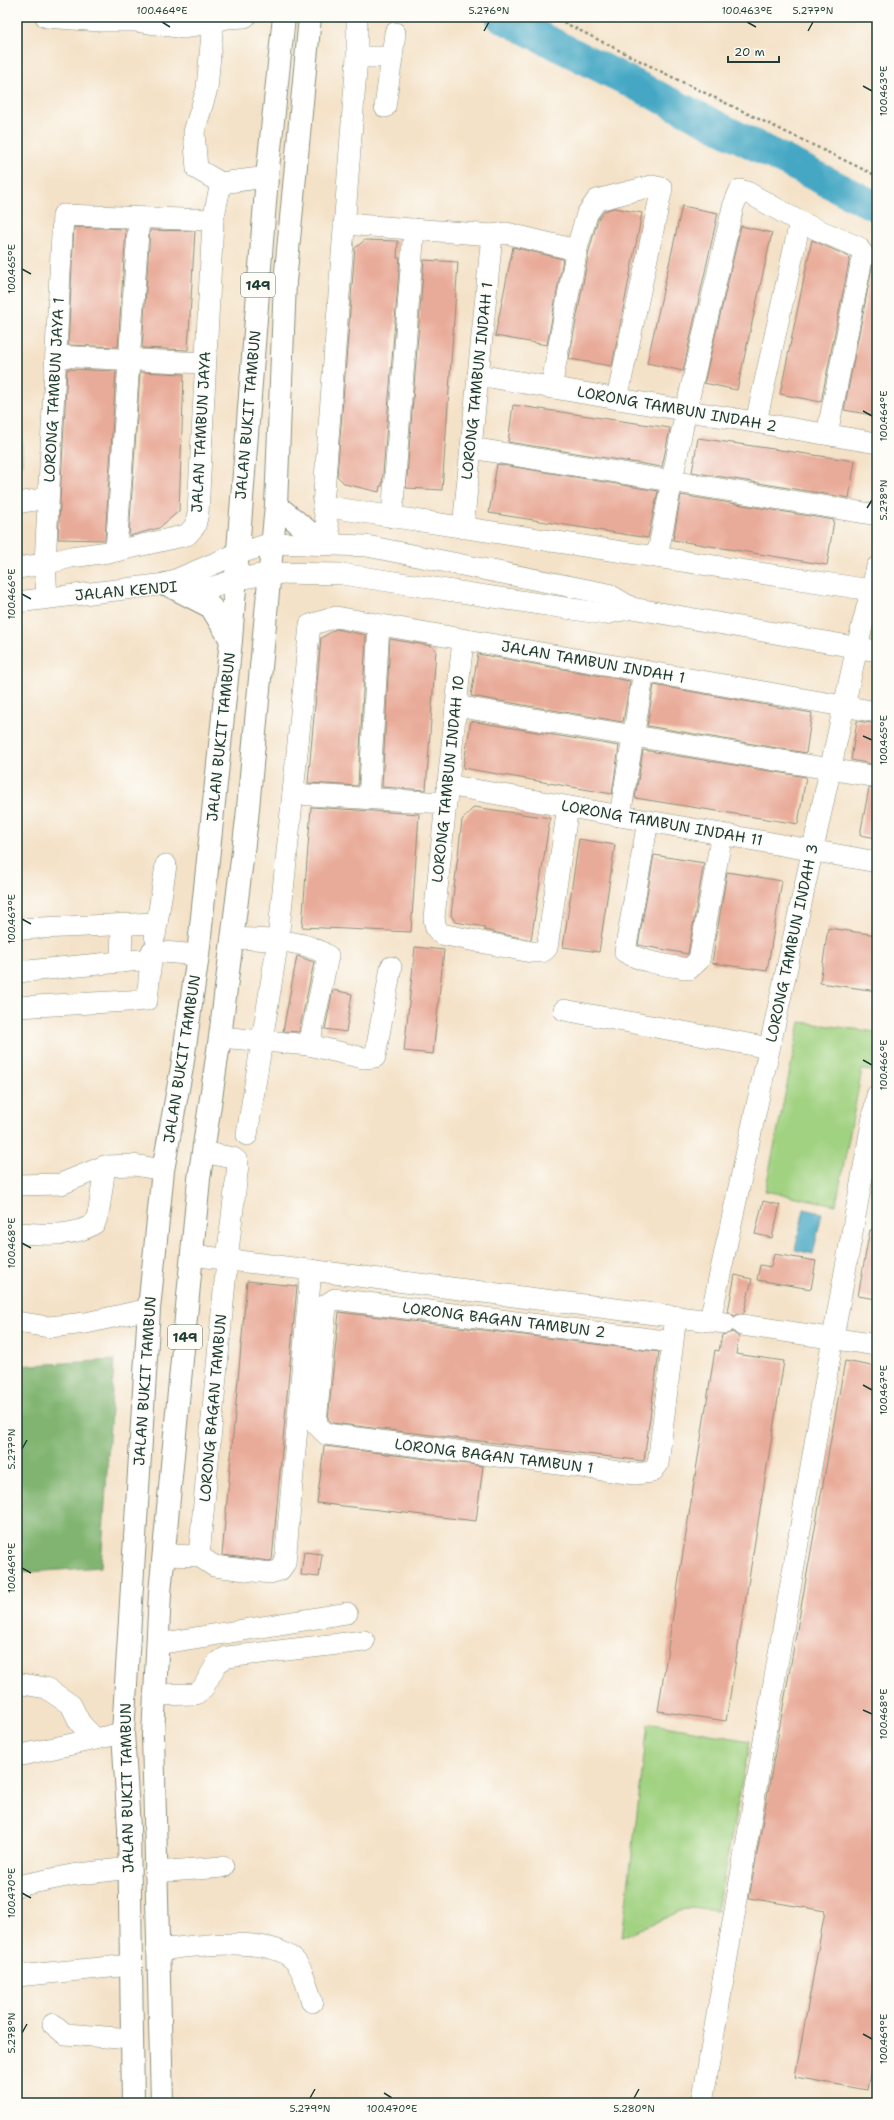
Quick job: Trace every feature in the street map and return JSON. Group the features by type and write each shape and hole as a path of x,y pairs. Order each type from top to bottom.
{"main road":[{"name":"JALAN BUKIT TAMBUN","path":"134,2103 129,1868 123,1733 150,1309 163,1170 182,1067 198,955 231,640 267,177 284,17"},
{"name":"JALAN BUKIT TAMBUN","path":"162,2103 155,1872 153,1735 154,1695 164,1555 192,1255 203,1152 220,1038 247,819 270,573 276,505 286,282 310,17"},
{"path":"276,505 308,531 332,544"},
{"path":"166,584 211,607 231,640"}],"street":[{"path":"46,17 100,21 136,21 184,28 245,17"},
{"path":"332,544 324,506 357,57 357,17"},
{"path":"213,22 207,89 194,132 197,169 220,183 267,177"},
{"path":"385,107 395,33"},
{"path":"357,57 392,58"},
{"name":"JALAN TAMBUN JAYA","path":"17,568 45,564 71,557 116,551 187,535 195,526 198,513 204,363 213,220 220,183"},
{"path":"551,388 577,248 587,214 597,200 652,186 662,188 617,399"},
{"path":"657,557 686,410 736,196 740,190 747,192 800,222 858,247 863,254 826,434"},
{"name":"LORONG TAMBUN JAYA 1","path":"45,564 63,215 139,218"},
{"path":"116,551 139,218 213,220"},
{"path":"756,422 800,222"},
{"path":"344,224 492,235 506,234 572,249 577,248"},
{"path":"392,517 414,229"},
{"name":"LORONG TAMBUN INDAH 1","path":"463,528 492,235"},
{"path":"56,356 204,363"},
{"name":"LORONG TAMBUN INDAH 2","path":"478,375 877,443"},
{"path":"471,448 877,515"},
{"path":"17,503 48,498"},
{"path":"324,506 875,590"},
{"path":"166,584 237,554 272,543 367,546 608,594 632,608 867,649"},
{"path":"45,564 47,598"},
{"name":"LORONG TAMBUN INDAH 3","path":"726,1323 769,1048 844,706 867,649 877,567"},
{"path":"235,580 270,573 357,575 605,614 632,608"},
{"name":"JALAN KENDI","path":"17,602 166,584 210,588 235,580"},
{"name":"JALAN TAMBUN INDAH 1","path":"292,794 310,625 336,617 877,712"},
{"path":"369,799 379,625"},
{"name":"LORONG TAMBUN INDAH 10","path":"463,640 434,918 436,928 442,934 531,952 542,952 547,948 568,807"},
{"path":"620,816 644,671"},
{"path":"456,706 877,777"},
{"path":"247,1134 278,940 292,794"},
{"name":"LORONG TAMBUN INDAH 11","path":"292,794 369,799 446,794 568,807 877,862"},
{"path":"648,821 625,952 639,960 657,964 689,969 699,960 722,834"},
{"path":"17,1007 147,1000 152,955 166,865"},
{"path":"17,929 157,923"},
{"path":"121,962 122,925"},
{"path":"232,938 278,940 319,949 328,956 309,1045"},
{"path":"17,972 121,962 152,955 198,955"},
{"path":"220,1038 309,1045 363,1058 375,1057 391,966"},
{"path":"564,1010 769,1048"},
{"path":"702,2103 832,1338 877,1095"},
{"name":"LORONG BAGAN TAMBUN","path":"200,1556 227,1260 238,1165 237,1161 233,1158 203,1152"},
{"path":"17,1185 61,1184 106,1166 134,1165 163,1170"},
{"path":"17,1233 45,1235 78,1232 95,1223 99,1210 106,1166"},
{"path":"192,1255 676,1316 877,1345"},
{"path":"164,1555 200,1556 214,1566 270,1573 280,1570 285,1563 311,1270"},
{"name":"LORONG BAGAN TAMBUN 2","path":"326,1434 316,1424 326,1305 335,1300 673,1342"},
{"path":"17,1322 49,1327 86,1323 150,1309"},
{"path":"673,1342 676,1316"},
{"name":"LORONG BAGAN TAMBUN 1","path":"326,1434 635,1474 652,1472 658,1464 673,1342"},
{"path":"158,1644 347,1613"},
{"path":"154,1695 196,1694 203,1688 217,1662 227,1657 364,1641"},
{"path":"17,1683 46,1688 71,1705 80,1723 95,1739"},
{"path":"17,1756 123,1733"},
{"path":"155,1872 223,1867"},
{"path":"17,1886 129,1868"},
{"path":"157,1950 227,1944 250,1945 280,1951 295,1961 304,1977 312,2002"},
{"path":"17,1976 131,1965"},
{"path":"53,2024 65,2034 132,2039"}],"path":[{"path":"553,17 676,79 877,176"}],"green space":[{"path":"17,310 21,311 22,464 17,473"},
{"path":"800,1022 877,1032 877,1072 862,1070 836,1205 765,1191"},
{"path":"114,1360 101,1567 17,1573 17,1366"},
{"path":"648,1723 750,1741 717,1910 690,1907 622,1937"}],"water":[{"path":"804,1209 822,1213 813,1254 795,1250"}],"building":[{"path":"682,206 718,213 683,371 647,363"},
{"path":"614,208 642,213 612,366 569,359 589,251 598,219 604,211"},
{"path":"741,226 772,233 737,390 704,383"},
{"path":"74,227 126,229 118,347 68,345"},
{"path":"150,230 195,231 188,350 142,348"},
{"path":"365,240 398,241 397,258 400,258 382,486 380,486 379,492 345,484 337,476 355,248"},
{"path":"812,240 850,257 821,402 780,394"},
{"path":"513,247 563,259 547,345 495,336"},
{"path":"875,252 877,253 877,416 844,410"},
{"path":"424,260 458,262 442,490 406,488"},
{"path":"67,369 116,371 105,540 58,539"},
{"path":"140,372 184,374 179,511 159,528 129,536"},
{"path":"513,405 670,428 662,467 508,442"},
{"path":"698,438 855,461 849,498 692,472"},
{"path":"497,464 658,491 648,538 489,513"},
{"path":"681,495 834,520 827,565 673,540"},
{"path":"336,629 366,635 358,786 308,783 321,638"},
{"path":"390,639 431,646 436,650 426,790 382,787"},
{"path":"478,654 630,681 623,722 471,696"},
{"path":"654,685 812,713 806,753 647,726"},
{"path":"471,721 619,746 612,794 463,768"},
{"path":"857,721 877,724 877,765 851,760"},
{"path":"643,750 806,777 798,824 635,798"},
{"path":"869,788 877,789 877,838 860,835"},
{"path":"311,807 419,814 411,932 302,927"},
{"path":"474,807 550,818 531,940 484,930 485,927 455,922 451,915 462,820"},
{"path":"579,839 615,845 599,952 563,947"},
{"path":"654,855 704,863 688,954 638,945"},
{"path":"727,872 782,881 767,971 712,963"},
{"path":"828,928 877,935 877,991 820,983"},
{"path":"415,947 444,950 433,1054 404,1051"},
{"path":"297,956 314,962 299,1032 283,1031"},
{"path":"333,990 352,994 346,1032 325,1029"},
{"path":"763,1201 780,1205 772,1238 755,1234"},
{"path":"870,1230 877,1230 877,1299 858,1296"},
{"path":"774,1254 816,1261 811,1289 757,1280 760,1265 771,1267"},
{"path":"735,1275 752,1279 744,1313 734,1316 728,1311"},
{"path":"247,1281 297,1286 272,1560 269,1561 222,1555"},
{"path":"339,1312 659,1352 644,1461 332,1423 328,1419"},
{"path":"733,1332 739,1337 736,1354 784,1361 726,1721 658,1711 715,1350 719,1351 722,1335"},
{"path":"845,1361 877,1367 877,2033 867,2090 795,2077 825,1911 749,1898"},
{"path":"324,1446 483,1466 476,1521 317,1503"},
{"path":"304,1552 322,1554 319,1577 301,1575"}],"waterway":[{"path":"501,17 877,207"}]}
